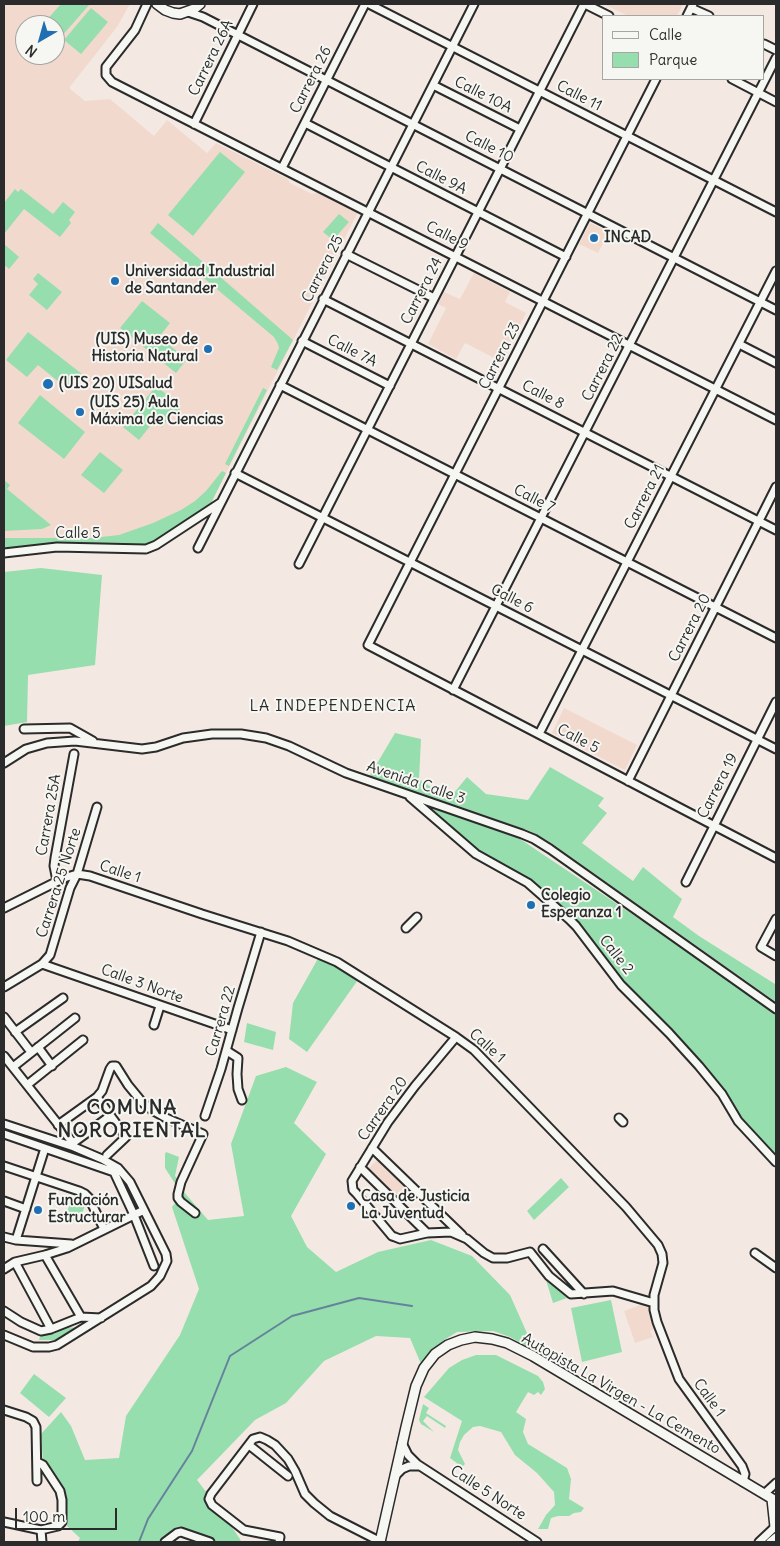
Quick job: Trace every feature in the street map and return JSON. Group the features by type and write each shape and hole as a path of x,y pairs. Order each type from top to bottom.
{"main road":[{"path":"157,4 173,13 188,12 200,4"},
{"name":"Autopista La Virgen - La Cemento","path":"380,1542 416,1386 424,1368 435,1354 448,1344 475,1337 507,1343 533,1356 771,1498"},
{"path":"771,1498 776,1530"}],"street":[{"name":"Calle 9","path":"147,4 135,30 106,67 106,75 116,85 776,420"},
{"name":"Carrera 26A","path":"194,124 253,4"},
{"name":"Carrera 26","path":"282,168 365,4"},
{"name":"Calle 11","path":"369,4 776,212"},
{"name":"Carrera 25","path":"198,548 474,4"},
{"path":"584,4 607,15"},
{"name":"Carrera 24","path":"299,564 584,4"},
{"path":"692,6 706,15"},
{"name":"Calle 10","path":"188,12 203,17 776,310"},
{"name":"Carrera 22","path":"453,690 776,58"},
{"name":"Carrera 23","path":"368,645 655,80"},
{"path":"734,80 776,102"},
{"name":"Calle 10A","path":"433,85 520,129"},
{"name":"Calle 9A","path":"305,123 566,257"},
{"path":"346,254 434,298"},
{"name":"Carrera 21","path":"539,734 776,271"},
{"name":"Calle 8","path":"323,299 776,530"},
{"name":"Calle 7A","path":"302,341 390,386"},
{"path":"739,344 776,363"},
{"name":"Calle 7","path":"280,385 776,638"},
{"name":"Calle 6","path":"235,473 776,749"},
{"name":"Carrera 20","path":"628,781 776,487"},
{"name":"Calle 5","path":"4,553 52,547 140,550 151,548 220,503"},
{"name":"Calle 5","path":"368,645 776,858"},
{"name":"Carrera 19","path":"686,882 776,702"},
{"path":"24,729 70,728 98,744"},
{"name":"Avenida Calle 3","path":"4,763 18,753 38,745 66,741 142,749 198,735 228,734 257,736 289,746 346,773 522,834 544,844 776,1009"},
{"name":"Carrera 25A","path":"56,881 55,858 74,754"},
{"name":"Calle 2","path":"408,794 476,854 528,883 573,923 621,985 699,1066 722,1094 738,1121 776,1162"},
{"name":"Carrera 25 Norte","path":"42,964 50,955 97,807"},
{"name":"Calle 1","path":"4,908 56,881 77,874 90,876 288,941 337,962 456,1036 483,1057 626,1207 658,1245 663,1263 656,1286 654,1303 657,1322 679,1379 742,1466 745,1474 743,1482"},
{"path":"406,928 417,918"},
{"path":"776,919 761,947 776,956"},
{"name":"Carrera 22","path":"205,1116 227,1051 261,932"},
{"path":"4,987 42,964"},
{"name":"Calle 3 Norte","path":"42,964 232,1030"},
{"path":"15,1032 63,998"},
{"path":"154,1025 160,1006"},
{"path":"4,1017 31,1052"},
{"path":"13,1068 75,1018"},
{"name":"Carrera 20","path":"427,1233 400,1239 395,1237 363,1203 353,1190 351,1183 400,1104 456,1036"},
{"path":"27,1085 83,1040"},
{"path":"38,1047 52,1066"},
{"path":"227,1051 238,1058 238,1089 242,1100"},
{"path":"4,1056 73,1145"},
{"path":"58,1125 97,1097 102,1091 110,1069 114,1065 118,1068 134,1093 154,1112 203,1134 181,1182 178,1194 181,1202 195,1214"},
{"path":"97,1097 126,1138 107,1155"},
{"path":"73,1145 110,1116"},
{"path":"4,1124 73,1145 118,1168 130,1182 166,1254 167,1262 160,1276 151,1286 64,1342 49,1347 33,1347 4,1335"},
{"path":"4,1134 114,1172 134,1215 154,1266"},
{"path":"16,1240 45,1148"},
{"path":"372,1148 466,1239 494,1258 507,1258 530,1252 549,1276 571,1294 613,1292 654,1303"},
{"path":"4,1166 85,1194 89,1198 104,1229"},
{"path":"360,1167 427,1233 451,1232 466,1239"},
{"path":"4,1201 26,1209"},
{"path":"4,1269 15,1262 67,1248 144,1210"},
{"path":"4,1237 44,1243 74,1244"},
{"path":"543,1249 584,1294"},
{"path":"755,1253 776,1268"},
{"path":"45,1255 80,1317"},
{"path":"15,1262 51,1330"},
{"path":"4,1311 21,1322 41,1331 51,1330 80,1317 101,1318"},
{"path":"4,1410 26,1416 34,1421 36,1427 37,1481"},
{"path":"279,1540 244,1530 212,1505 209,1499 251,1442 260,1437 275,1445 296,1471 305,1494 330,1516 380,1542"},
{"path":"251,1442 288,1476"},
{"name":"Calle 5 Norte","path":"402,1443 412,1460 537,1542"},
{"path":"4,1522 41,1530 61,1525 62,1500 60,1491 43,1465 37,1462"},
{"path":"393,1480 402,1469 409,1466 423,1466"},
{"path":"771,1498 776,1482"},
{"path":"41,1530 42,1542"},
{"path":"758,1542 776,1530"},
{"path":"770,1542 776,1530"},
{"path":"165,1542 177,1533 182,1532 210,1542"}],"shaded area":[{"name":"Universidad Industrial de Santander","path":"4,4 130,4 117,27 69,88 85,101 110,99 154,136 167,120 207,153 216,143 288,179 290,183 312,194 319,192 358,212 211,503 145,547 4,551"},
{"path":"604,4 683,4 678,15 626,15"},
{"name":"INCAD","path":"590,223 609,232 598,253 579,244"},
{"path":"474,273 510,292 505,302 526,313 502,362 465,343 456,359 428,344 446,308 438,304 444,292 460,299"},
{"path":"564,708 637,745 625,770 552,733"},
{"path":"381,1156 408,1184 396,1195 369,1168"},
{"path":"648,1302 657,1328 650,1331 653,1337 635,1343 624,1311"}],"green space":[{"path":"61,4 89,5 65,32 65,15 51,15"},
{"path":"91,8 108,22 81,54 65,39"},
{"path":"220,152 245,172 193,236 168,215"},
{"path":"15,189 18,192 21,189 53,214 63,202 75,212 69,220 71,223 60,237 24,209 4,234 4,203"},
{"path":"339,214 349,222 333,240 323,232"},
{"path":"158,223 293,340 277,370 271,367 279,348 274,337 150,233"},
{"path":"4,244 19,257 9,269 6,266 4,268"},
{"path":"38,273 62,292 47,310 29,295 38,284 33,279"},
{"path":"142,301 170,323 159,337 187,359 176,373 120,328"},
{"path":"28,332 82,374 69,390 38,365 27,377 6,360"},
{"path":"156,386 176,402 174,405 180,409 174,416 172,414 162,427 154,421 139,440 123,427"},
{"path":"263,388 267,390 229,466 225,464"},
{"path":"40,395 85,432 64,459 18,423"},
{"path":"100,452 123,470 104,493 81,475"},
{"path":"222,471 226,473 211,503 145,547 4,551 4,538 92,538 119,535 153,523 195,501"},
{"path":"4,480 10,485 7,489 51,525 42,529 4,531"},
{"path":"41,568 102,575 95,665 28,675 27,722 4,726 4,572"},
{"path":"395,733 421,739 419,779 449,799 467,777 486,794 528,800 550,767 604,798 598,806 607,813 582,843 633,881 643,867 682,899 673,917 699,936 775,984 776,1002 548,841 530,831 369,777"},
{"path":"420,803 520,839 641,920 776,1015 776,1156 741,1117 725,1089 679,1037 631,990 611,966 585,929 529,879 479,852"},
{"path":"320,955 360,977 307,1052 289,1039 293,1003"},
{"path":"247,1023 276,1032 273,1050 244,1042"},
{"path":"286,1067 317,1082 294,1123 326,1154 291,1216 307,1247 336,1272 378,1252 431,1240 472,1256 510,1295 535,1351 510,1337 493,1331 457,1332 444,1340 421,1364 410,1338 376,1336 324,1361 286,1403 255,1420 197,1480 241,1542 193,1542 180,1531 167,1542 78,1542 80,1538 67,1526 67,1507 60,1481 43,1461 41,1434 61,1412 71,1426 85,1460 119,1458 126,1416 180,1335 199,1289 172,1207 184,1192 208,1220 244,1216 231,1144 256,1076"},
{"path":"166,1152 179,1157 175,1176 179,1181 176,1185 165,1168"},
{"path":"561,1178 569,1187 534,1220 527,1211"},
{"path":"73,1197 87,1201 78,1223 64,1218"},
{"path":"546,1280 567,1298 553,1303"},
{"path":"611,1300 622,1352 582,1362 571,1308"},
{"path":"67,1327 78,1328 59,1340 39,1340 41,1333 48,1332 54,1334"},
{"path":"476,1355 496,1355 538,1376 543,1382 545,1389 541,1395 538,1392 534,1395 528,1392 516,1412 526,1419 523,1432 528,1444 567,1468 571,1479 569,1499 584,1508 581,1512 569,1516 551,1518 548,1529 538,1529 546,1515 555,1505 554,1492 537,1473 515,1455 501,1432 480,1426 473,1427 464,1435 458,1450 465,1464 462,1467 450,1458 462,1421 424,1397 449,1368 462,1360"},
{"path":"34,1374 66,1398 49,1417 20,1393"},
{"path":"423,1404 429,1408 426,1413 446,1426 445,1428 427,1416 423,1421 434,1432 421,1424 419,1420"}],"waterway":[{"path":"139,1542 148,1519 192,1451 230,1356 292,1316 359,1298 412,1306"}],"place":[{"name":"INCAD","path":"594,238"},
{"name":"Universidad Industrial de Santander","path":"115,281"},
{"name":"(UIS) Museo de Historia Natural","path":"208,349"},
{"name":"(UIS 20) UISalud","path":"48,384"},
{"name":"(UIS 25) Aula Máxima de Ciencias","path":"80,412"},
{"name":"Colegio Esperanza 1","path":"531,905"},
{"name":"Casa de Justicia La Juventud","path":"351,1206"},
{"name":"Fundación Estructurar","path":"38,1210"}],"district":[{"name":"LA INDEPENDENCIA","path":"333,706"},
{"name":"COMUNA NORORIENTAL","path":"132,1120"}]}
